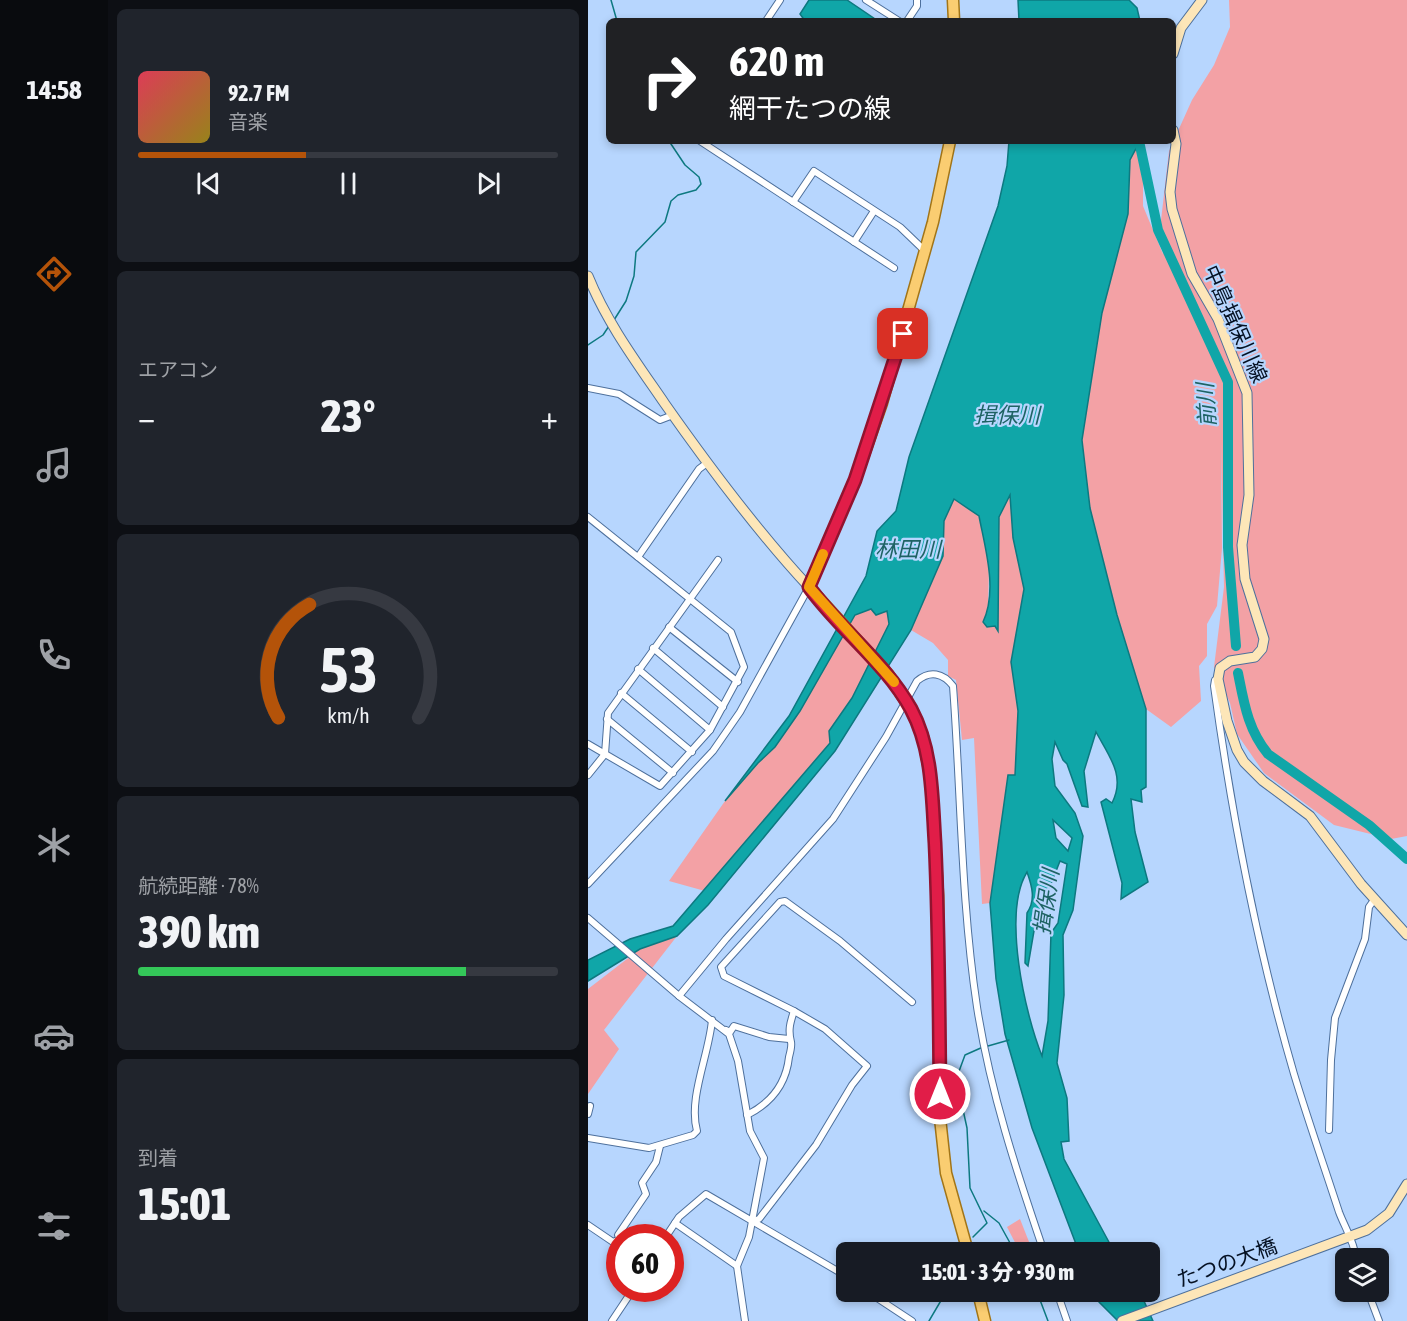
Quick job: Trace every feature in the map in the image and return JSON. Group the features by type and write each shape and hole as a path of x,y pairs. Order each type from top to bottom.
{"main road":[{"path":"953,0 954,18"},
{"path":"1176,44 1181,28 1202,0"},
{"path":"811,589 855,480 882,403 925,251 949,144"},
{"name":"中島揖保川線","path":"1176,144 1170,192 1172,209 1192,274 1218,319 1247,393 1248,495 1242,545 1245,579 1264,639 1263,649 1255,657 1222,665 1218,679"},
{"path":"588,276 620,340 707,463 753,524 875,659 904,697 923,737 931,780 939,964 940,1118 946,1173 965,1242"},
{"path":"1218,679 1231,736 1244,762 1263,781 1310,816 1374,900 1407,935"},
{"name":"たつの大橋","path":"1122,1321 1348,1238 1380,1222 1407,1184"},
{"path":"980,1302 985,1321"}],"street":[{"path":"768,18 780,0"},
{"path":"866,0 894,18"},
{"path":"909,18 917,6 917,0"},
{"path":"705,144 894,268"},
{"path":"793,202 814,171 912,236 925,251"},
{"path":"854,242 874,211"},
{"path":"588,388 619,394 660,420 673,415"},
{"path":"638,557 699,469 707,463"},
{"path":"588,517 731,633 744,667 738,682 710,730 660,786 588,744"},
{"path":"588,775 605,754 608,713 718,560"},
{"path":"588,884 713,751 746,702 811,589"},
{"path":"669,627 738,682"},
{"path":"653,648 723,707"},
{"path":"638,669 710,730"},
{"path":"679,996 726,939 833,819 886,737 904,697 917,681 923,675 938,674 946,678 953,686 964,893 977,1008 1002,1120 1041,1242"},
{"path":"1218,679 1215,680 1214,687 1233,807 1263,954 1295,1075 1352,1248"},
{"path":"621,693 692,752"},
{"path":"607,719 673,773"},
{"path":"1329,1130 1331,1049 1335,1018 1365,939 1369,907 1374,900"},
{"path":"753,1221 759,1219 816,1145 852,1085 867,1066 825,1029 724,976 720,970 775,907 785,901 912,1002"},
{"path":"588,918 679,996 729,1034 738,1061 750,1131 764,1158 753,1221 737,1266 745,1321"},
{"path":"747,1115 765,1104 778,1090 789,1064 791,1041 789,1039 794,1011"},
{"path":"712,1021 730,1032 734,1026 769,1037 789,1039"},
{"path":"588,1138 632,1147 660,1146 697,1131 694,1119 696,1093 712,1021"},
{"path":"588,1114 590,1106"},
{"path":"623,1224 646,1194 642,1183 656,1162 660,1146"},
{"path":"737,1266 675,1223 700,1197 706,1194 836,1270"},
{"path":"588,1225 606,1237"},
{"path":"612,1321 625,1302"},
{"path":"883,1302 912,1321"},
{"path":"1060,1302 1067,1321"},
{"path":"1372,1302 1379,1321"}],"shaded area":[{"path":"1229,0 1407,0 1407,836 1391,839 1334,825 1264,773 1237,734 1230,703 1214,667 1224,587 1221,439 1222,548 1217,606 1207,624 1207,656 1199,666 1201,701 1171,727 1146,709 1117,615 1090,508 1082,440 1102,313 1128,214 1130,160 1137,144 1143,144 1143,206 1163,254 1160,229 1169,151 1172,144 1176,144 1176,135 1192,100 1214,65 1230,27"},
{"path":"1010,494 1013,538 1024,589 1011,662 1018,711 1015,775 1008,776 990,903 982,904 974,738 962,740 956,680 948,676 948,660 933,643 911,630 943,556 944,521 954,499 979,515 989,567 988,611 998,630 999,517"},
{"path":"871,609 887,611 889,624 852,698 829,731 830,743 705,891 669,881 725,801 758,762 775,747 800,711 855,615"},
{"path":"677,936 604,1030 619,1049 588,1094 588,989 640,949"},
{"path":"1020,1219 1029,1242 1015,1242 1007,1227"}],"water":[{"path":"809,0 847,0 874,18 803,18 800,14"},
{"path":"1018,0 1129,0 1137,8 1139,18 1019,18"},
{"name":"揖保川","path":"1009,144 1138,144 1130,160 1128,214 1102,313 1082,440 1090,508 1117,615 1146,709 1146,787 1141,790 1142,802 1131,799 1135,832 1148,882 1121,899 1122,883 1101,802 1106,799 1112,803 1116,793 1117,775 1114,766 1096,732 1084,771 1088,807 1082,806 1067,764 1055,742 1052,759 1055,786 1075,813 1083,836 1073,910 1063,935 1064,995 1057,1063 1067,1098 1069,1141 1061,1142 1064,1159 1109,1242 1075,1242 1032,1128 1005,1034 996,979 990,903 1008,775 1015,775 1018,711 1011,662 1024,589 1013,538 1010,495 999,517 998,631 995,626 987,627 983,622 990,596 990,583 979,516 954,499 944,521 943,556 911,630 835,751 708,905 677,936 640,949 588,981 588,960 630,939 673,926 830,743 829,731 852,698 889,624 887,611 876,615 871,609 855,615 800,711 775,747 725,801 789,716 866,576 877,531 896,511 909,457 998,206 1007,166","holes":["1053,820 1072,838 1068,851 1056,838","1060,861 1067,864 1058,923 1051,933 1048,1021 1042,1056 1023,990 1016,937 1016,912 1020,890 1027,872 1032,893 1032,903 1027,913 1025,963 1028,966 1035,925"]},
{"path":"1099,1302 1144,1302 1153,1321 1118,1321"}],"waterway":[{"path":"611,0 616,18"},
{"path":"614,320 626,301 634,276 636,252 665,222 671,201 678,195 696,190 701,184 699,177 685,165 671,144"},
{"name":"前川","path":"1140,144 1158,230 1228,382 1228,547 1236,646"},
{"path":"588,345 603,335 609,326"},
{"name":"前川","path":"1238,673 1251,726 1268,754 1369,825 1407,859"},
{"path":"988,1046 1009,1040"},
{"path":"973,1237 987,1223 970,1188 967,1128 958,1087 958,1074 965,1055 983,1047"},
{"path":"984,1211 999,1223 1009,1242"},
{"path":"929,1321 940,1302"},
{"path":"1041,1302 1048,1321"}],"slow traffic":[{"path":"823,554 809,587 894,682"}],"route":[{"path":"903,334 855,480 809,587 895,684 912,711 923,737 931,780 938,897 940,1094"}],"water label":[{"name":"林田川","path":"908,549"}]}
